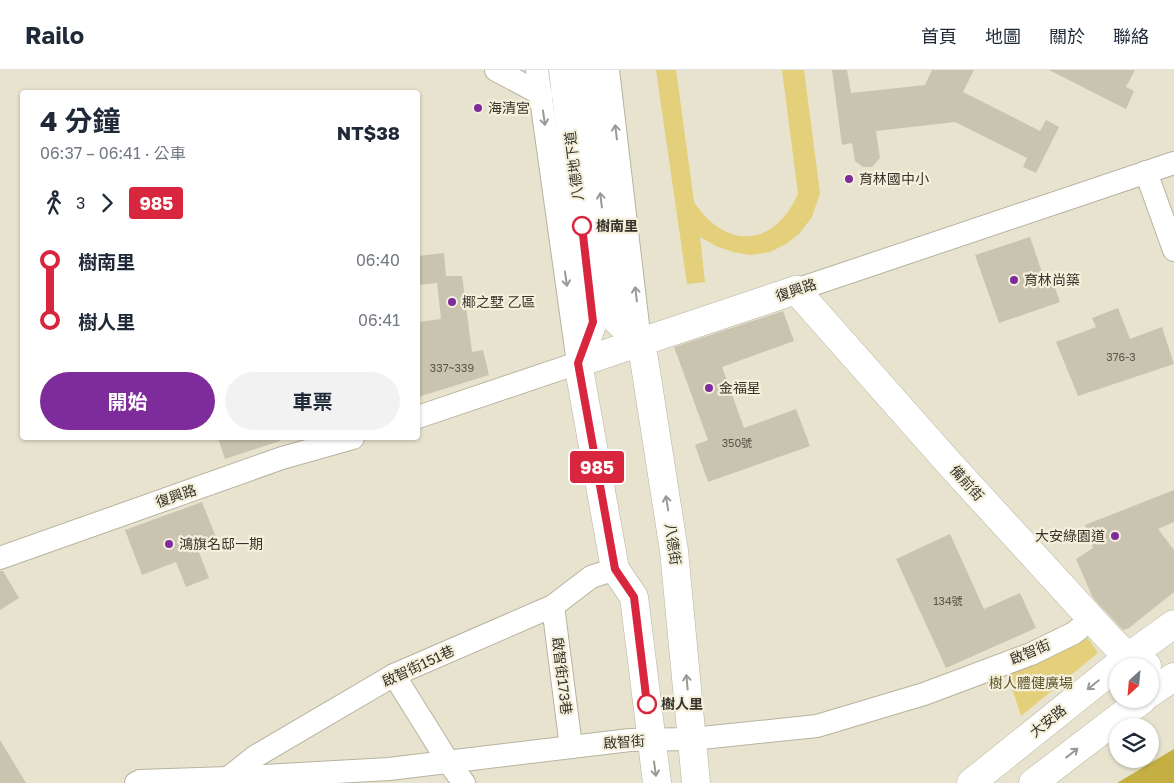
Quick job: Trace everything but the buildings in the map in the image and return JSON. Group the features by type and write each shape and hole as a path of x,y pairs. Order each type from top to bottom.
{"street":[{"path":"496,70 541,94"},
{"path":"538,70 578,363 615,569 634,597 657,783"},
{"name":"八德地下道","path":"563,70 604,320"},
{"name":"八德地下道","path":"586,70 604,320"},
{"path":"608,70 640,342"},
{"name":"復興路","path":"420,416 1174,163"},
{"path":"1146,172 1174,250"},
{"name":"備前街","path":"796,290 948,462 1091,619 1141,658"},
{"path":"578,363 604,320 640,342"},
{"name":"八德街","path":"640,342 674,551 696,783"},
{"name":"復興路","path":"0,558 282,458 346,440"},
{"name":"啟智街151巷","path":"228,778 256,756 394,675 553,606 591,577 615,569"},
{"name":"啟智街173巷","path":"553,606 571,747"},
{"name":"啟智街","path":"136,783 140,781 228,778 391,776 449,763 571,747 651,740 692,739 817,726 924,694 1031,654 1074,633 1091,619"},
{"name":"大安路","path":"1159,668 1174,624"},
{"path":"394,675 449,763 464,783"},
{"name":"大安路","path":"971,783 1109,700"},
{"path":"1033,783 1131,708"}],"green space":[{"path":"656,70 676,70 694,202 707,218 720,229 735,235 749,236 763,233 776,225 788,212 798,194 782,70 804,70 820,193 812,217 799,234 786,244 770,252 751,255 733,252 716,246 700,237 705,282 687,284"},
{"name":"樹人體健廣場","path":"1088,638 1098,653 1021,716 1007,673"}],"shaded area":[{"path":"1174,749 1174,783 1117,783 1142,768 1159,768 1159,758"}],"bus line":[{"name":"985","path":"582,226 593,322 578,363 615,569 634,597 647,704"}],"place":[{"name":"海清宮","path":"478,108"},
{"name":"育林國中小","path":"849,179"},
{"name":"樹南里","path":"582,226"},
{"name":"育林尚築","path":"1014,280"},
{"name":"椰之墅 乙區","path":"452,302"},
{"name":"金福星","path":"709,388"},
{"name":"大安綠園道","path":"1115,536"},
{"name":"鴻旗名邸一期","path":"169,544"},
{"name":"樹人里","path":"647,704"}]}
